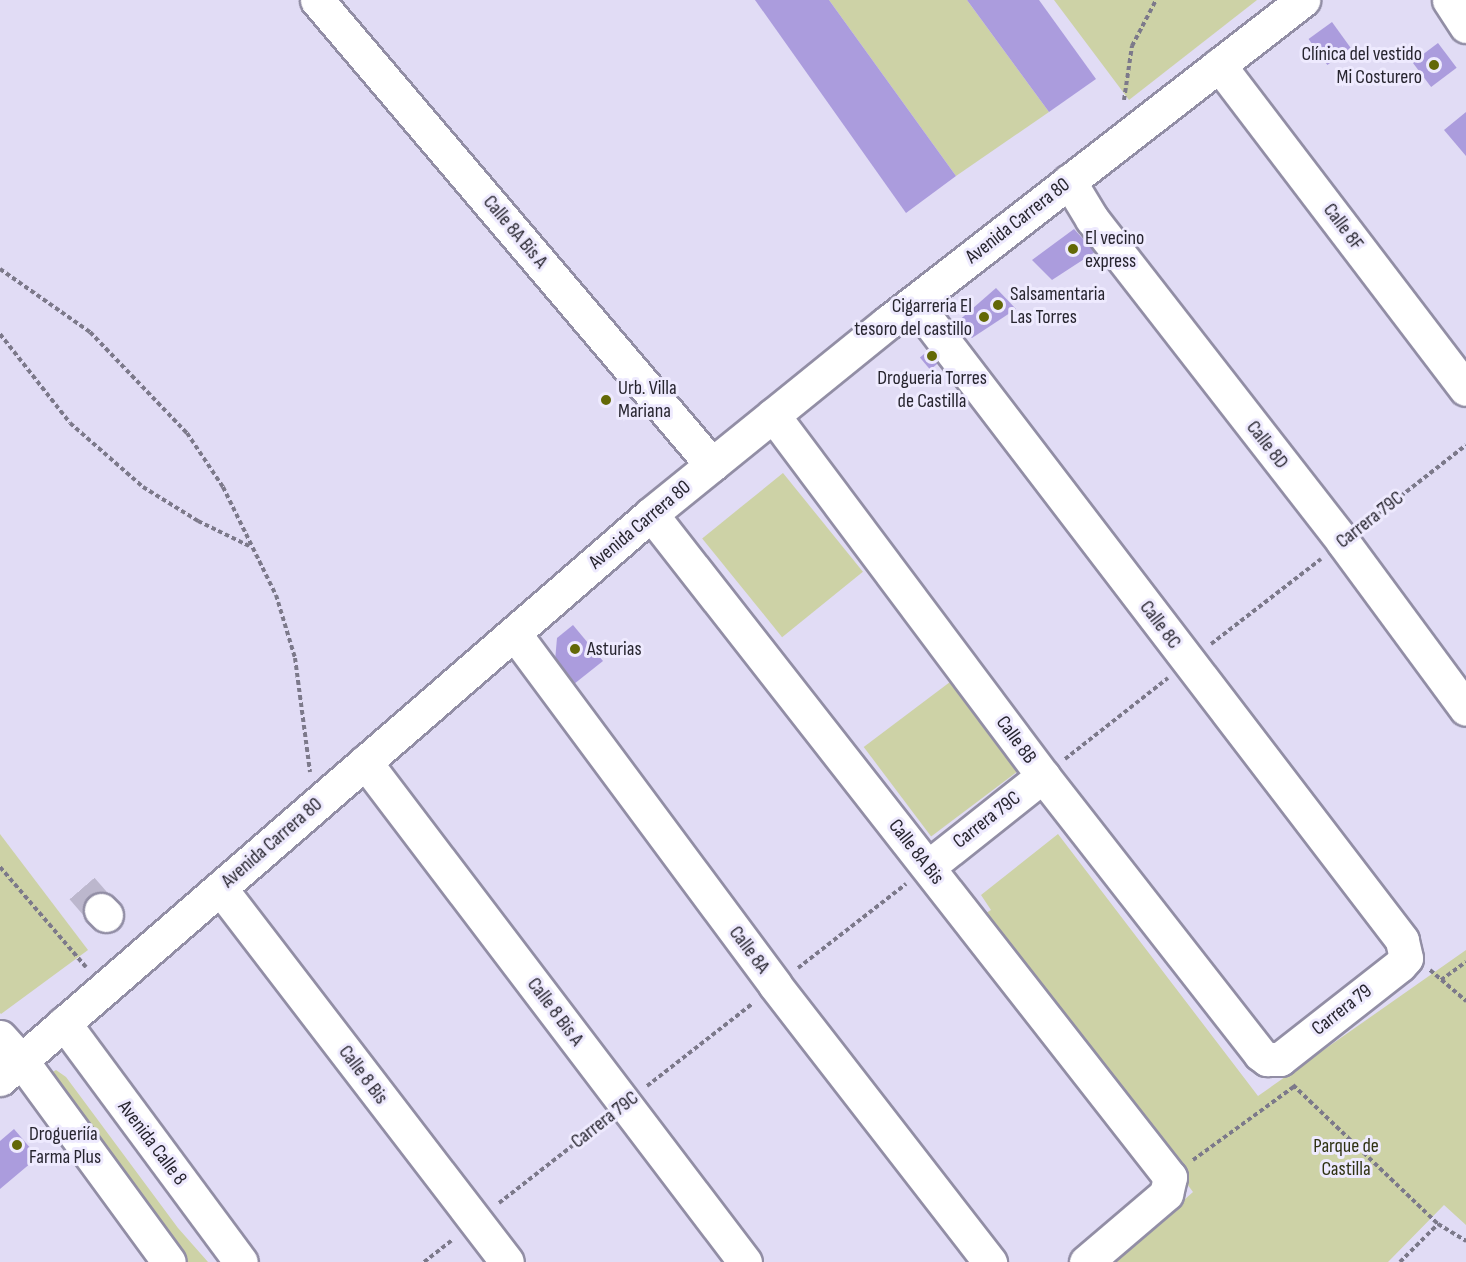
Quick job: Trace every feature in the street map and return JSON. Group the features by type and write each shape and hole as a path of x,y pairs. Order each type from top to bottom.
{"street":[{"name":"Calle 8A Bis A","path":"317,0 712,465"},
{"name":"Avenida Carrera 80","path":"7,1059 64,1023 651,514 914,302 1303,0"},
{"path":"1449,0 1466,26"},
{"name":"Calle 8F","path":"1218,66 1466,389"},
{"name":"Calle 8D","path":"1069,181 1092,219 1342,542 1466,709"},
{"name":"Calle 8C","path":"914,302 1406,948"},
{"name":"Calle 8B","path":"773,415 1043,776 1253,1047 1267,1059"},
{"name":"Calle 8A Bis","path":"651,514 928,867 1168,1186"},
{"name":"Calle 8A","path":"514,633 775,985 990,1262"},
{"name":"Calle 8 Bis A","path":"365,762 745,1262"},
{"name":"Carrera 79C","path":"928,867 1043,776"},
{"name":"Calle 8 Bis","path":"219,888 507,1262"},
{"name":"Carrera 79","path":"1267,1059 1280,1059 1400,965 1406,948"},
{"name":"Avenida Calle 8","path":"64,1023 241,1262"},
{"path":"7,1059 169,1262"},
{"path":"1086,1262 1168,1186"}],"path":[{"path":"1117,144 1132,46 1156,0"},
{"path":"0,269 90,332 187,433 223,487 276,595 295,658 315,805"},
{"path":"0,334 70,423 143,487 198,521 250,546"},
{"name":"Carrera 79C","path":"1043,776 1466,445"},
{"path":"0,867 104,988"},
{"name":"Carrera 79C","path":"424,1262 928,867"},
{"path":"1406,948 1466,1001"},
{"path":"1441,980 1466,962"},
{"path":"1267,1059 1438,1224 1466,1241"},
{"path":"1168,1186 1295,1086"},
{"path":"1400,1262 1438,1224"}],"green space":[{"path":"829,0 967,0 1049,112 956,176"},
{"path":"1054,0 1257,0 1129,100"},
{"path":"783,473 863,572 782,637 702,538"},
{"path":"950,682 1017,771 931,836 864,747"},
{"path":"0,834 88,950 1,1014 0,1013"},
{"name":"Parque de Castilla","path":"1058,834 1258,1096 1466,950 1466,1225 1444,1205 1388,1262 1114,1262 1193,1192 986,913 991,910 981,895"},
{"path":"56,1070 66,1077 178,1228 208,1262 182,1262 46,1076"}],"building":[{"path":"755,0 829,0 956,176 906,213"},
{"path":"967,0 1039,0 1096,79 1049,112"},
{"path":"1332,22 1351,48 1327,65 1309,39"},
{"name":"Clínica del vestido Mi Costurero","path":"1438,43 1457,68 1431,87 1412,62"},
{"path":"1466,112 1466,156 1444,130"},
{"path":"1074,229 1095,252 1052,280 1032,260"},
{"path":"996,288 1016,309 972,338 956,323"},
{"name":"Drogueria Torres de Castilla","path":"936,344 946,356 930,370 920,357"},
{"name":"Asturias","path":"573,625 603,661 574,684 555,661 557,638"},
{"path":"14,1129 38,1157 0,1189 0,1141"}],"tunnel":[{"path":"82,888 101,910"}],"place":[{"name":"Clínica del vestido Mi Costurero","path":"1434,65"},
{"name":"El vecino express","path":"1073,249"},
{"name":"Salsamentaria Las Torres","path":"998,305"},
{"name":"Cigarreria El tesoro del castillo","path":"984,317"},
{"name":"Drogueria Torres de Castilla","path":"932,356"},
{"name":"Urb. Villa Mariana","path":"606,400"},
{"name":"Asturias","path":"575,649"},
{"name":"Drogueriía Farma Plus","path":"17,1145"}]}
